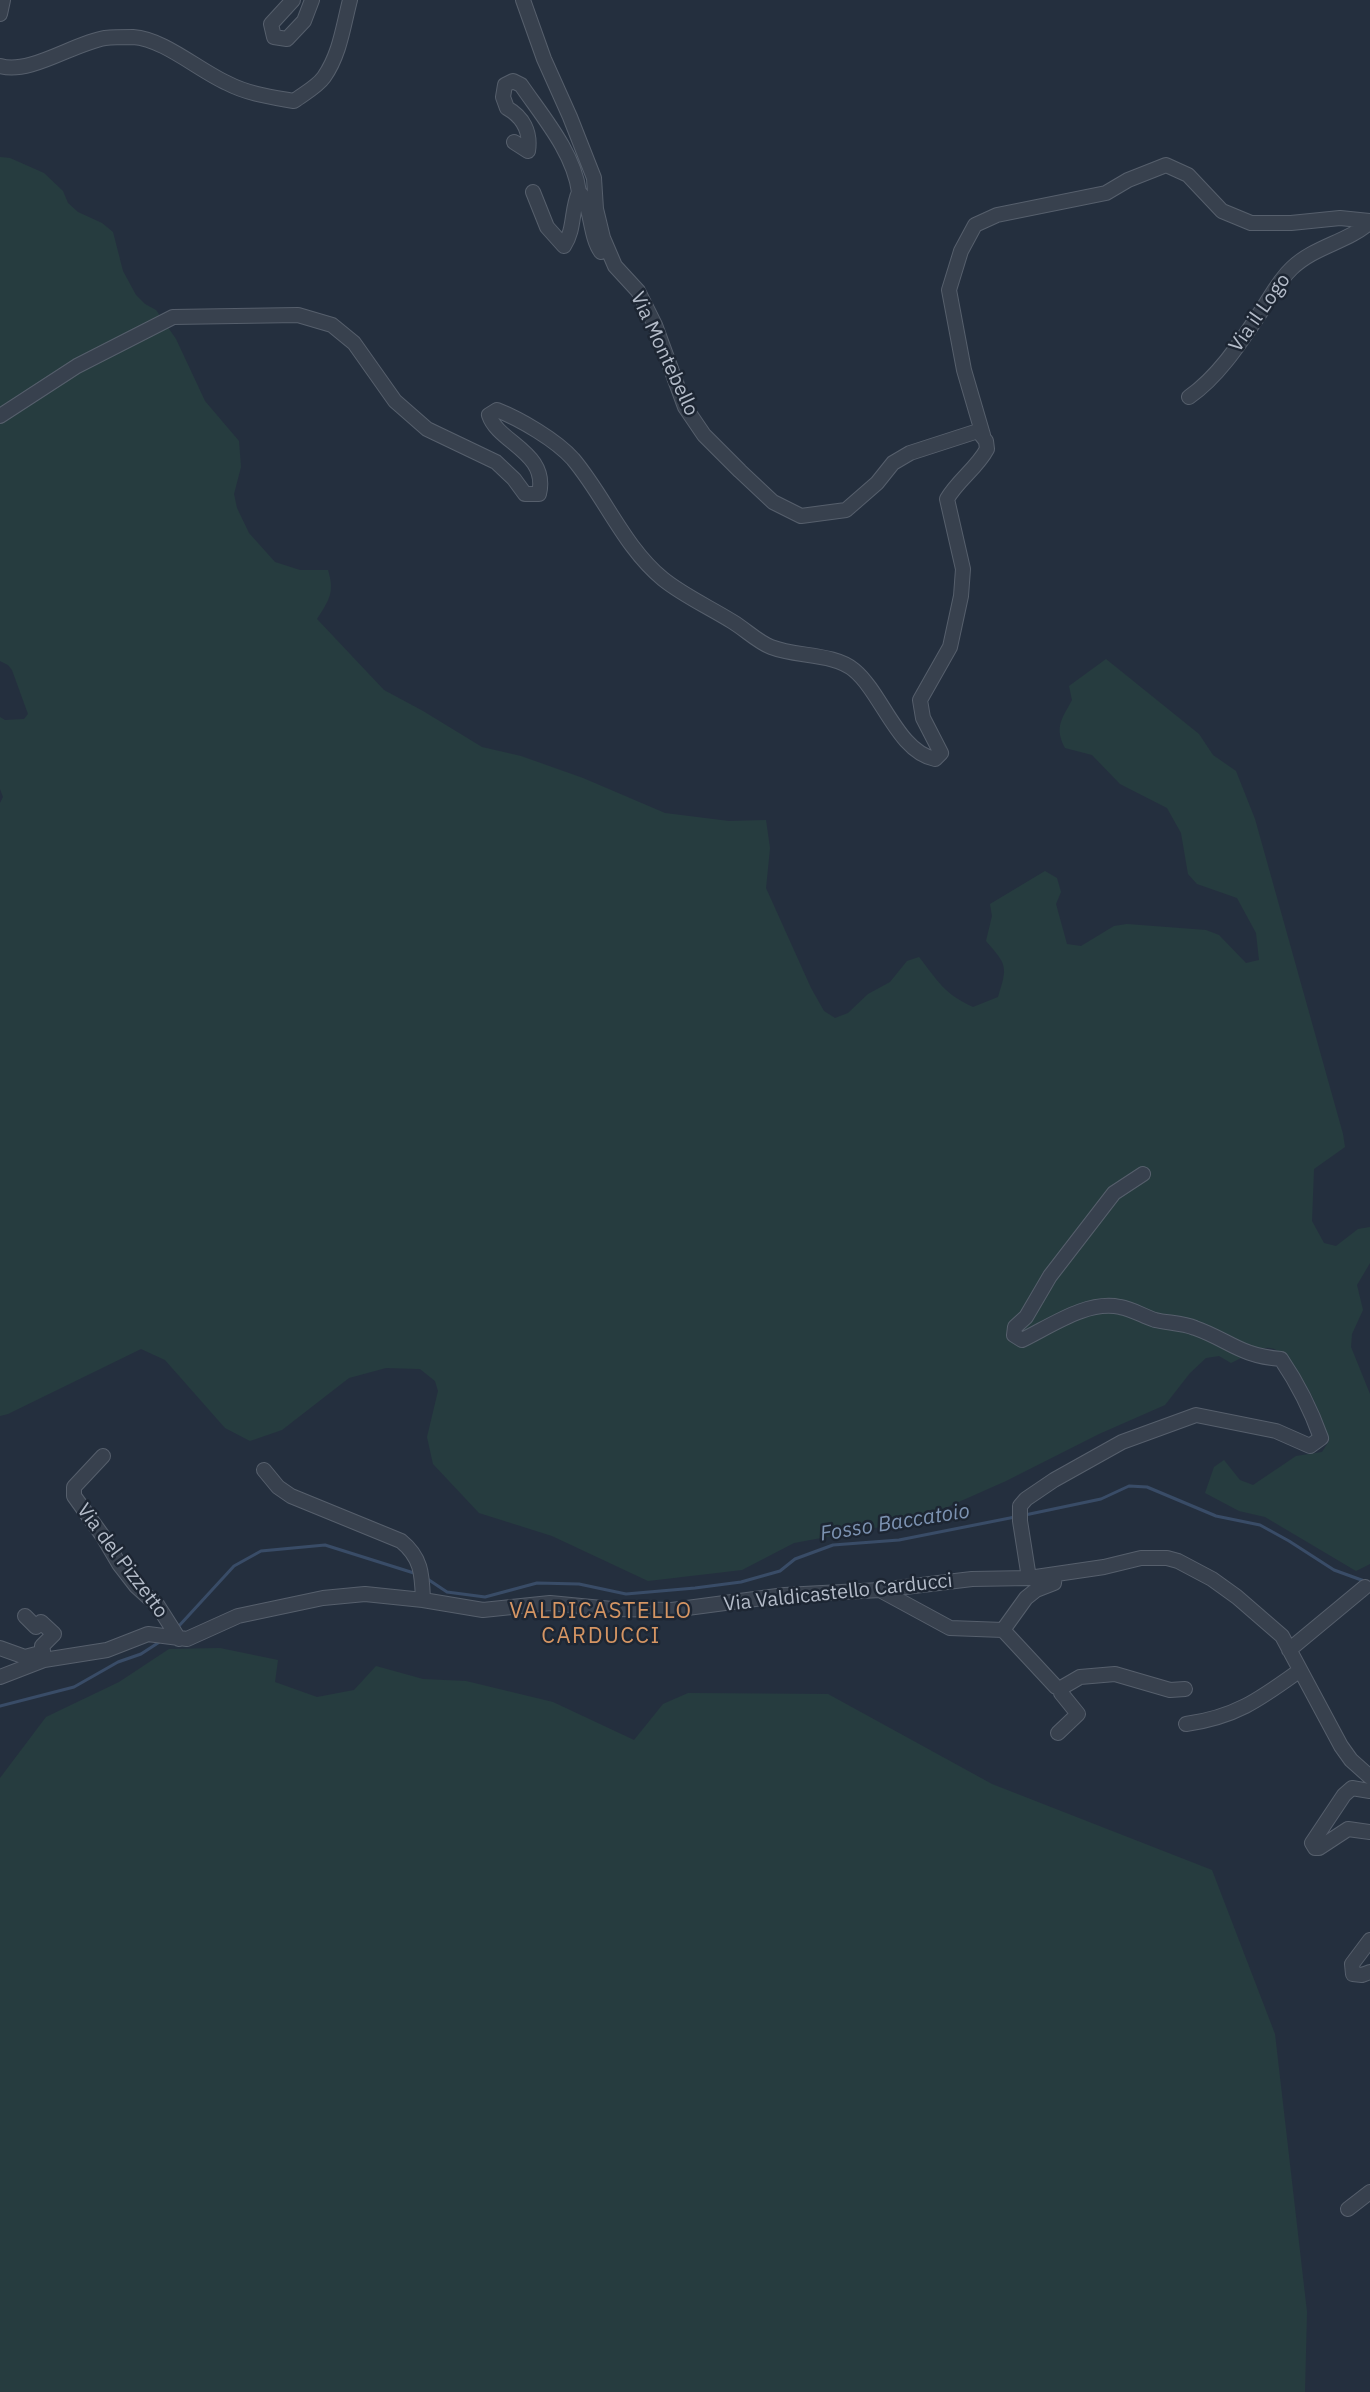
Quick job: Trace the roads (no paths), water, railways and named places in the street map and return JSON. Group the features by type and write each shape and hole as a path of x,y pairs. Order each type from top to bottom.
{"street":[{"path":"0,14 3,0"},
{"path":"293,0 271,24 274,37 287,39 304,21 312,0"},
{"path":"0,66 9,69 24,66 105,38 135,37 164,45 193,65 245,92 294,101 323,79 341,41 350,0"},
{"name":"Via Montebello","path":"524,0 544,59 594,178 596,209 603,238 615,266 638,291 655,325 685,407 704,435 773,502 801,516 846,510 877,483 893,463 920,449 981,433"},
{"path":"514,142 528,151 529,138 519,114 507,108 503,97 506,85 513,81 521,85 565,152 578,179 579,192 571,233 564,246 547,227 533,192"},
{"path":"0,416 78,366 173,317 298,315 332,325 354,343 395,401 427,429 496,462 514,478 525,494 539,494 542,483 535,465 516,444 491,423 489,415 497,410 534,429 572,458 612,519 663,580 736,623 769,647 825,658 853,669 873,691 901,735 926,757 935,759 941,753 923,718 920,700 950,647 961,596 963,569 947,499 987,449 964,370 949,290 960,251 975,225 997,215 1106,194 1128,180 1166,165 1188,175 1222,211 1251,223 1290,223 1340,218 1370,222"},
{"path":"579,192 584,197 592,233 599,250 615,266"},
{"name":"Via il Logo","path":"1189,397 1222,366 1244,338 1280,281 1293,267 1321,247 1361,231 1370,222"},
{"path":"1029,1578 1020,1516 1026,1499 1083,1462 1122,1442 1196,1414 1276,1431 1310,1446 1316,1444 1321,1438 1295,1380 1281,1359 1260,1358 1238,1350 1195,1328 1154,1319 1120,1307 1102,1306 1062,1318 1022,1340 1014,1335 1015,1327 1026,1317 1050,1276 1114,1193 1143,1174"},
{"name":"Via del Pizzetto","path":"103,1456 74,1487 74,1496 102,1535 119,1564 136,1586 158,1606 179,1639"},
{"path":"264,1470 278,1487 291,1496 402,1541 413,1550 420,1564 423,1600"},
{"name":"Via Valdicastello Carducci","path":"0,1677 42,1656 107,1650 148,1634 188,1639 238,1616 323,1598 365,1594 423,1600 483,1610 550,1603 612,1609 672,1610 785,1595 880,1590 972,1580 1029,1578 1141,1558 1167,1558 1178,1561 1212,1580 1281,1636 1341,1746 1351,1760 1370,1777"},
{"path":"1003,1630 1026,1598 1036,1590 1054,1583 1055,1574"},
{"path":"1289,1650 1365,1587"},
{"path":"880,1590 950,1628 1003,1630 1053,1685 1061,1688"},
{"path":"0,1648 25,1657 42,1656 42,1646 54,1634 41,1622 36,1627 25,1616"},
{"path":"1186,1724 1227,1716 1241,1710 1299,1671"},
{"path":"1061,1688 1080,1677 1115,1674 1170,1690 1185,1689"},
{"path":"1058,1733 1078,1714 1061,1693 1061,1688"},
{"path":"1370,1791 1352,1788 1344,1795 1312,1843 1319,1848 1348,1829 1370,1832"},
{"path":"1370,1940 1352,1964 1353,1974 1362,1975 1370,1971"},
{"path":"1348,2210 1370,2192"}],"waterway":[{"name":"Fosso Baccatoio","path":"1025,1515 1101,1499 1129,1486 1147,1487 1216,1516 1260,1525 1334,1570 1367,1582"},
{"name":"Fosso Baccatoio","path":"426,1578 447,1592 485,1597 537,1583 579,1584 626,1594 695,1588 741,1582 780,1571 795,1559 833,1545 899,1540 1015,1517"},
{"name":"Fosso Baccatoio","path":"178,1627 234,1566 261,1551 325,1545 417,1574"},
{"name":"Fosso Baccatoio","path":"0,1706 74,1687 118,1662 141,1654 161,1641"}],"district":[{"name":"VALDICASTELLO CARDUCCI","path":"601,1625"}]}
